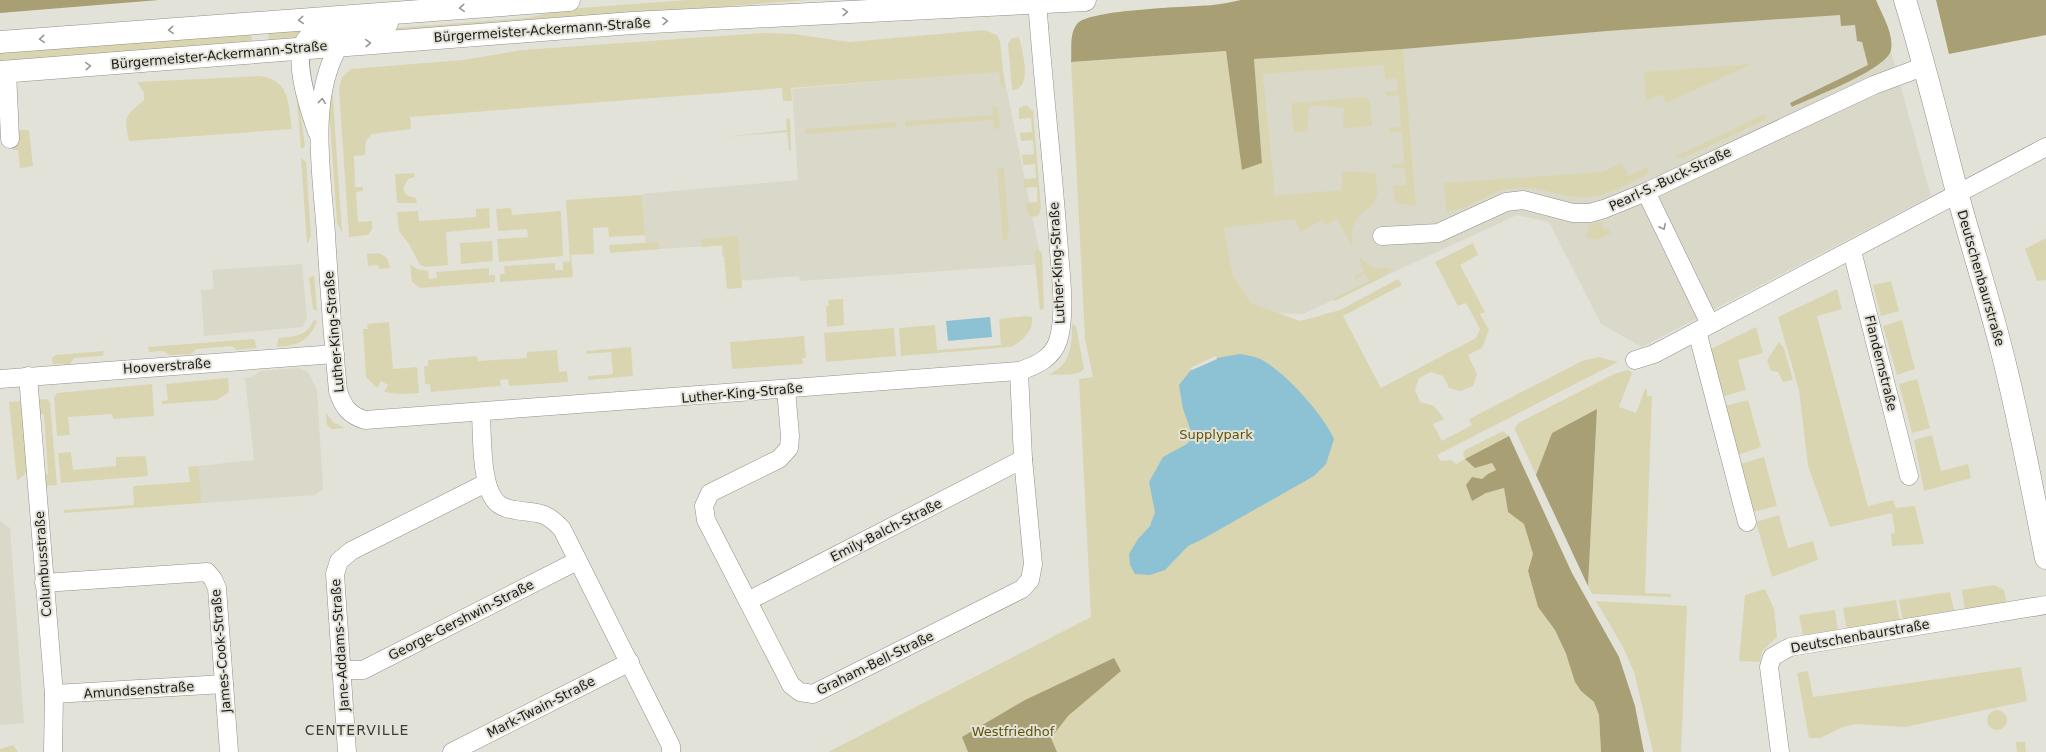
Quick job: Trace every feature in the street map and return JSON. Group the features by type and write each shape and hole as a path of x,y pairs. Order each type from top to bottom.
{"main road":[{"path":"0,42 569,0"},
{"name":"Bürgermeister-Ackermann-Straße","path":"4,72 632,23 1085,0"},
{"name":"Deutschenbaurstraße","path":"1906,1 1925,66 1958,194 1986,289 2014,401 2046,558"}],"street":[{"name":"Luther-King-Straße","path":"339,46 332,58 326,75 319,140 338,391 341,402 348,411 356,417 365,420 1019,372 1036,366 1049,356 1058,342 1061,326 1058,232 1037,2"},
{"path":"301,48 309,35 321,30 415,21 426,11"},
{"name":"Luther-King-Straße","path":"301,48 305,98 319,140"},
{"name":"Pearl-S.-Buck-Straße","path":"1382,236 1438,233 1506,202 1523,200 1573,213 1590,213 1604,209 1646,192 1874,85 1925,66"},
{"path":"4,72 10,139"},
{"path":"1635,360 1647,357 1704,328 2046,148"},
{"path":"1646,192 1704,328 1747,522"},
{"name":"Flandernstraße","path":"1852,251 1909,476"},
{"name":"Hooverstraße","path":"0,379 335,354"},
{"name":"Graham-Bell-Straße","path":"786,389 790,436 789,448 779,459 710,493 704,506 706,520 791,685 800,692 813,694 1022,589 1030,580 1033,564 1023,459 1019,372"},
{"name":"Columbusstraße","path":"28,376 54,694 53,752"},
{"path":"481,412 486,483 494,500 502,506 514,510 533,511 549,516 562,529 577,561 630,662 671,746 671,752"},
{"name":"Emily-Balch-Straße","path":"748,601 1023,459"},
{"name":"Jane-Addams-Straße","path":"347,752 335,574 339,561 351,551 486,483"},
{"name":"George-Gershwin-Straße","path":"342,670 363,670 577,561"},
{"name":"James-Cook-Straße","path":"44,583 207,572 213,579 217,588 229,752"},
{"name":"Deutschenbaurstraße","path":"1780,752 1769,667 1772,657 1782,650 1797,646 2046,605"},
{"name":"Mark-Twain-Straße","path":"452,752 630,662"},
{"name":"Amundsenstraße","path":"54,694 224,684"}],"shaded area":[{"path":"1878,5 1931,196 1642,347 1601,324 1549,222 1517,215 1303,314 1277,313 1251,303 1233,275 1224,228 1267,221 1254,59"},
{"path":"1003,71 1042,264 800,281 799,276 739,281 737,256 722,257 722,245 646,250 642,194 798,180 792,89"},
{"path":"302,264 307,319 302,327 204,336 201,290 214,289 212,270"},
{"path":"299,368 308,372 317,390 323,489 315,495 202,503 198,466 254,460 245,378 252,377 260,371"},
{"path":"0,521 10,528 24,723 0,725"}],"green space":[{"path":"0,0 159,0 0,13"},
{"path":"687,0 808,0 340,36 340,32 527,18 567,9"},
{"path":"1241,0 1876,0 1891,37 1891,50 1887,58 1877,66 1848,82 1792,107 1790,103 1868,65 1862,42 1857,41 1855,25 1841,26 1840,15 1607,31 1403,49 1254,59 1262,163 1242,170 1226,51 1071,62 1071,42 1074,28 1085,19 1119,12 1213,5"},
{"path":"1936,0 2046,0 2046,35 1949,54"},
{"path":"305,29 295,39 269,41 268,31"},
{"path":"984,30 997,35 1000,42 1005,88 1001,87 999,72 791,88 792,101 783,101 782,88 410,117 411,129 372,134 366,141 365,155 354,156 355,187 363,187 363,191 356,192 358,222 372,221 372,230 368,235 349,237 339,89 342,77 351,69 463,60 522,50 763,33 794,34 849,42"},
{"path":"251,33 252,42 0,61 0,52"},
{"path":"1019,37 1024,59 1025,76 1023,83 1019,88 1012,90 1008,44 1012,38"},
{"name":"Supplypark","path":"1403,49 1416,206 1395,203 1393,186 1406,185 1405,168 1392,168 1392,165 1404,163 1402,131 1389,132 1389,128 1401,127 1399,95 1386,96 1386,92 1398,90 1397,78 1385,80 1384,65 1263,74 1275,196 1341,190 1343,171 1375,173 1377,195 1373,204 1355,221 1352,231 1353,248 1337,219 1325,225 1323,220 1300,232 1295,219 1224,228 1233,275 1251,303 1300,321 1340,310 1398,279 1402,285 1343,316 1381,388 1476,338 1480,329 1466,303 1458,306 1435,262 1473,243 1478,255 1460,265 1485,312 1480,314 1489,330 1482,348 1468,355 1477,374 1473,386 1460,391 1449,388 1443,376 1431,372 1419,378 1415,390 1420,402 1434,406 1444,419 1433,424 1442,441 1472,425 1469,419 1582,361 1599,357 1618,362 1437,455 1441,461 1451,460 1456,464 1465,459 1463,454 1465,450 1503,431 1509,436 1486,448 1475,468 1492,463 1496,470 1487,475 1479,486 1472,500 1486,493 1504,488 1508,512 1524,523 1533,554 1528,571 1538,607 1555,630 1581,691 1594,701 1599,715 1601,752 828,752 1091,617 1079,379 1093,377 1085,339 1071,62 1227,51 1243,170 1262,163 1254,59"},
{"path":"1752,64 1666,103 1662,94 1646,101 1644,72"},
{"path":"259,76 269,78 277,82 282,87 288,102 292,129 129,141 126,126 127,118 129,114 144,100 144,93 137,82"},
{"path":"332,87 342,233 337,222 329,111"},
{"path":"1365,97 1370,101 1372,126 1343,128 1344,108 1309,105 1307,131 1294,132 1291,109 1293,103"},
{"path":"297,102 299,102 305,146 301,149"},
{"path":"992,105 998,108 1000,127 994,130 993,120 905,126 905,121 993,115"},
{"path":"1026,105 1033,111 1041,208 1039,215 1034,217 1028,214 1025,203 1037,202 1037,187 1024,188 1024,179 1036,178 1035,164 1023,165 1022,155 1034,154 1033,140 1021,141 1020,133 1032,132 1031,118 1019,119 1019,108"},
{"path":"1765,114 1767,119 1683,158 1674,157"},
{"path":"790,118 791,151 789,151 787,132 722,137 787,130 786,119"},
{"path":"896,122 897,127 806,134 805,129"},
{"path":"11,130 29,130 33,166 20,168 18,150 13,150"},
{"path":"301,158 306,162 311,236 307,244"},
{"path":"1622,163 1628,176 1650,166 1646,175 1622,187 1595,196 1577,197 1535,189 1517,188 1500,191 1462,208 1446,211 1444,183 1602,172"},
{"path":"1004,168 1009,234 1007,240 1003,241 997,169"},
{"path":"414,173 415,177 408,179 403,189 406,195 416,198 417,203 397,203 395,174"},
{"path":"642,195 645,235 609,237 608,227 593,228 594,254 571,255 573,277 500,282 500,274 505,274 504,266 555,263 555,270 563,270 563,262 570,261 566,200"},
{"path":"489,208 490,228 446,232 448,265 426,267 420,265 409,244 399,231 397,212 418,211 419,221 476,217 476,209"},
{"path":"511,208 512,215 561,211 563,256 499,262 497,239 528,237 527,229 498,231 496,209"},
{"path":"1602,222 1604,230 1608,228 1611,233 1595,240 1586,237 1589,224"},
{"path":"738,236 742,288 727,289 723,245 702,247 701,239"},
{"path":"2046,238 2046,280 2037,281 2025,249"},
{"path":"492,241 493,261 461,264 460,243"},
{"path":"659,242 659,249 610,253 609,245"},
{"path":"1038,249 1042,253 1044,309 1040,310 1034,253"},
{"path":"379,253 387,258 390,268 379,269 378,265 368,266 367,254"},
{"path":"1358,257 1374,268 1393,269 1381,278 1335,301 1333,299 1369,281 1365,274 1355,279 1353,277 1364,271"},
{"path":"410,264 417,269 428,271 429,279 437,278 436,272 489,268 489,275 495,275 495,282 420,288 412,282"},
{"path":"314,275 317,311 313,309 309,278"},
{"path":"1891,281 1899,311 1881,316 1873,285"},
{"path":"1837,289 1842,309 1817,316 1868,506 1893,500 1896,508 1915,506 1924,544 1892,546 1891,534 1895,533 1892,513 1830,527 1808,466 1799,390 1778,317"},
{"path":"843,299 844,325 827,327 826,306 829,306 828,300"},
{"path":"1025,316 1032,317 1029,331 1020,342 1011,347 901,356 899,328 935,325 937,350 1001,345 999,319"},
{"path":"314,320 317,321 314,328 301,342 276,347 279,338 291,337 304,333 311,326"},
{"path":"1902,320 1915,369 1897,375 1883,326"},
{"path":"389,322 393,369 417,367 419,393 400,394 384,392 388,385 381,381 377,388 366,377 363,329 368,329 367,324"},
{"path":"1072,324 1076,326 1084,369 1081,372 1073,374 1048,375 1056,371 1061,366 1069,354"},
{"path":"1756,327 1763,353 1738,360 1746,390 1724,396 1711,349"},
{"path":"894,328 896,356 826,362 824,333"},
{"path":"804,336 806,358 802,358 803,364 732,369 730,342"},
{"path":"254,339 257,348 237,350 232,346 196,349 192,354 169,355 163,351 149,352 148,347"},
{"path":"1779,342 1784,348 1793,380 1783,382 1778,372 1771,371 1767,360"},
{"path":"631,347 633,376 588,380 588,376 613,374 611,352 586,354 586,351"},
{"path":"557,350 559,372 567,371 568,382 509,386 508,379 500,380 501,386 431,392 430,384 425,384 424,366 428,366 428,360 477,356 478,361 527,358 527,352"},
{"path":"104,351 103,356 74,358 70,364 53,364 52,358 56,355"},
{"path":"1628,370 1632,373 1619,407 1636,413 1645,389 1647,389 1647,396 1652,396 1645,593 1671,594 1671,597 1592,594 1588,586 1597,409 1552,433 1536,475 1515,430 1516,426 1520,422 1614,374"},
{"path":"228,378 229,392 217,400 162,404 162,401 168,400 166,384"},
{"path":"1917,379 1930,428 1912,433 1899,384"},
{"path":"152,384 154,416 113,419 112,414 68,417 70,435 57,436 54,398 57,393"},
{"path":"47,399 50,402 57,485 44,486 43,476 48,474 44,415 38,412 37,400"},
{"path":"1748,400 1761,447 1738,455 1725,406"},
{"path":"22,401 27,468 25,474 17,481 9,402"},
{"path":"1597,409 1588,586 1536,475 1552,433"},
{"path":"326,413 334,423 345,428 331,429 327,425"},
{"path":"1932,435 1941,471 1968,464 1971,478 1924,491 1914,440"},
{"path":"1509,436 1572,573 1619,657 1635,706 1644,752 1601,752 1599,715 1594,702 1581,691 1575,682 1566,654 1555,630 1538,607 1528,571 1533,554 1524,524 1508,512 1504,488 1486,493 1472,501 1466,485 1472,477 1482,479 1496,470 1492,463 1475,468 1465,459"},
{"path":"71,452 73,470 116,466 116,457 146,456 148,476 61,483 58,453"},
{"path":"1764,457 1777,506 1753,512 1740,464"},
{"path":"198,466 202,503 64,513 64,510 134,505 133,486 190,482 188,467"},
{"path":"1779,515 1788,548 1813,541 1818,560 1772,577 1756,522"},
{"path":"1994,585 2004,590 2007,605 1965,612 1962,590"},
{"path":"1765,589 1774,609 1777,637 1762,651 1760,662 1739,661 1745,595"},
{"path":"1950,592 1955,614 1903,622 1899,600"},
{"path":"1896,600 1900,623 1847,630 1843,608"},
{"path":"1596,601 1687,606 1681,752 1653,752 1634,672 1623,647"},
{"path":"1835,610 1838,631 1803,636 1799,615"},
{"name":"Westfriedhof","path":"1114,658 1121,671 1068,716 1051,738 1057,752 968,752 962,737 1025,700"},
{"path":"2021,667 2027,701 1905,727 1855,724 1843,727 1820,738 1809,738 1797,673 1808,671 1813,697"},
{"path":"1997,710 2004,713 2007,720 2004,727 1997,730 1990,727 1987,720 1990,713"},
{"path":"2016,742 2025,742 2026,752 2017,752"},
{"path":"13,745 18,752 0,752 0,749"}],"water":[{"path":"990,317 992,337 948,341 946,321"},
{"path":"1240,354 1256,357 1268,364 1290,382 1312,405 1329,429 1334,439 1326,464 1314,476 1188,546 1165,570 1150,575 1135,574 1130,565 1129,554 1138,539 1150,526 1155,512 1149,482 1163,457 1187,444 1193,437 1183,409 1179,385 1191,370 1217,358"}],"pier":[{"path":"1216,356 1217,359 1192,370 1190,368"}],"district":[{"name":"CENTERVILLE","path":"357,730"}]}
